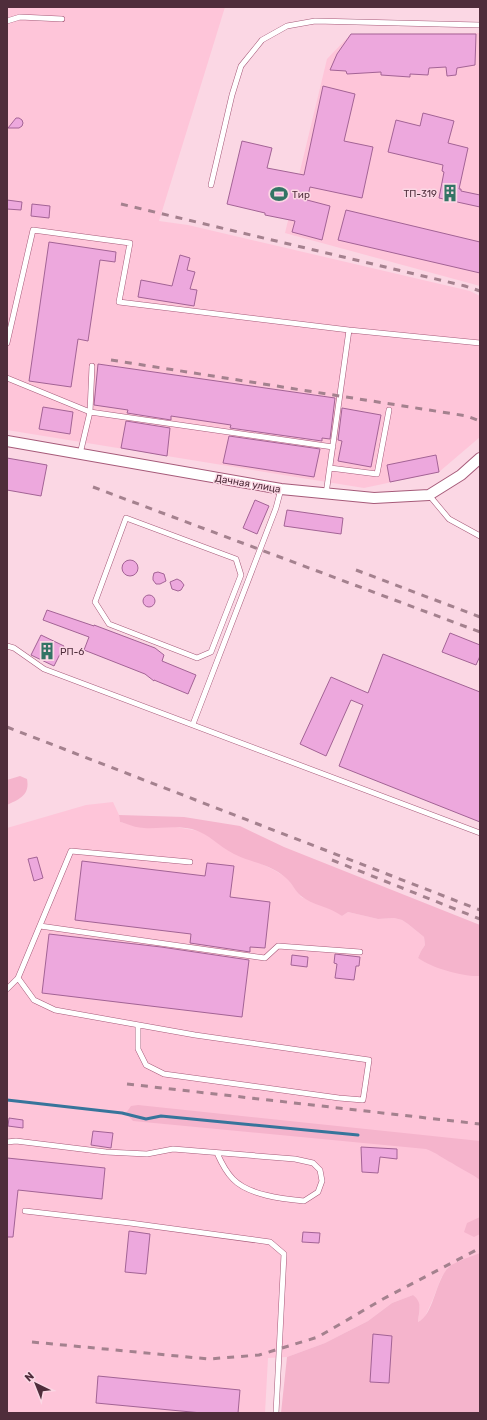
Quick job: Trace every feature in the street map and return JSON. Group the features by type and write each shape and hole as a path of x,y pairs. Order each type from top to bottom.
{"street":[{"name":"Дачная улица","path":"7,441 281,489 374,498 429,495 461,475 480,458"}],"lane":[{"path":"7,21 20,17 62,19"},
{"path":"211,186 232,96 241,66 262,40 287,26 314,21 480,25"},
{"path":"7,343 33,230 130,243 118,302 349,330 480,343"},
{"path":"326,494 349,330"},
{"path":"80,454 90,412 92,366"},
{"path":"7,378 90,412 333,446"},
{"path":"330,468 377,474 389,410"},
{"path":"193,724 276,508 281,489"},
{"path":"429,495 449,519 480,536"},
{"path":"126,518 236,559 241,575 211,652 197,658 109,624 95,602 126,518"},
{"path":"7,646 14,648 44,669 480,833"},
{"path":"7,989 18,978 71,851 190,862"},
{"path":"40,926 265,958 278,946 360,952"},
{"path":"18,978 34,1000 54,1010 196,1035 369,1060 363,1100 164,1074 146,1065 138,1049 138,1025"},
{"path":"7,1142 106,1152 147,1154 173,1149 217,1152 295,1159 313,1163 320,1170 322,1181 318,1192 304,1201 267,1196 250,1190 234,1181 224,1169 217,1152"},
{"path":"25,1211 130,1223 270,1242 284,1254 276,1413"}],"shaded area":[{"path":"7,7 225,7 159,221 188,225 470,291 480,296 480,437 439,472 364,488 7,430"},
{"path":"480,33 480,286 285,233 327,59 351,34"},
{"path":"20,776 27,779 27,789 23,796 7,805 7,780"},
{"path":"113,802 119,815 120,822 144,828 176,827 199,831 213,838 219,844 274,870 287,878 301,897 336,911 342,916 348,912 378,919 394,918 402,920 424,937 425,945 418,958 446,970 480,976 480,1253 449,1267 441,1278 424,1319 418,1322 420,1307 413,1295 392,1303 368,1321 325,1343 287,1357 268,1358 265,1413 7,1413 7,828 86,805"},
{"path":"119,815 184,817 240,826 284,847 480,925 480,976 465,975 448,971 424,962 418,958 425,945 424,937 402,920 394,918 378,919 348,912 342,916 332,910 305,899 280,873 267,866 234,854 198,831 180,827 138,827 120,822"},
{"path":"138,1105 480,1141 480,1180 426,1149 133,1121 126,1113 131,1106"},
{"path":"480,1217 480,1234 474,1237 464,1232 467,1223"},
{"path":"480,1253 480,1413 281,1413 287,1357 325,1343 368,1321 392,1303 413,1295 419,1304 418,1322 428,1312 440,1280 449,1267 459,1261"}],"building":[{"path":"351,34 476,34 475,65 457,68 456,75 447,76 446,67 429,68 428,75 410,74 410,77 381,75 381,72 347,74 346,71 330,70 337,54"},
{"path":"323,86 355,94 344,141 373,147 362,198 310,187 307,200 330,206 322,240 292,232 295,221 265,215 265,213 227,204 242,141 272,148 267,168 304,175"},
{"path":"423,113 454,121 448,143 468,148 459,189 461,189 461,191 480,195 480,207 439,198 444,172 442,171 443,165 388,152 396,120 420,126"},
{"path":"16,118 22,120 22,126 19,128 8,128"},
{"path":"7,200 22,202 21,210 7,209"},
{"path":"32,204 50,206 49,218 31,216"},
{"path":"346,210 480,242 480,273 338,240"},
{"path":"49,242 116,252 115,262 100,260 88,341 78,339 71,387 29,381"},
{"path":"180,255 190,258 187,270 195,272 190,289 197,290 194,306 138,297 141,280 172,286"},
{"path":"98,364 335,398 330,439 322,438 322,441 230,428 231,425 171,416 171,420 127,413 128,410 94,405"},
{"path":"43,407 73,412 70,434 39,429"},
{"path":"342,408 381,415 371,467 338,461 342,441 338,440"},
{"path":"126,421 170,428 167,456 121,448"},
{"path":"229,436 320,449 314,477 223,463"},
{"path":"436,455 439,472 390,482 387,465"},
{"path":"7,458 47,465 41,496 7,490"},
{"path":"255,500 269,506 257,534 243,528"},
{"path":"287,510 343,518 341,534 284,526"},
{"path":"130,560 137,565 138,568 133,575 130,576 123,571 122,568 127,561"},
{"path":"158,572 164,574 166,581 156,584 153,577 154,573"},
{"path":"177,579 184,585 181,590 178,591 172,589 170,582"},
{"path":"147,595 151,595 155,601 151,607 147,607 143,603 143,599"},
{"path":"47,610 94,625 155,648 164,655 162,661 196,675 188,694 154,681 145,674 84,650 89,637 43,620"},
{"path":"450,633 480,645 480,656 476,665 442,652"},
{"name":"РП-6","path":"41,635 64,646 54,666 31,655"},
{"path":"383,654 480,692 480,822 339,766 363,705 351,700 326,756 300,744 331,677 368,693"},
{"path":"37,857 43,878 34,881 28,859"},
{"path":"82,861 205,876 207,863 234,866 230,897 270,902 265,948 250,947 250,952 190,943 191,934 75,920"},
{"path":"49,934 161,947 249,960 242,1017 42,993"},
{"path":"335,954 360,957 359,966 356,966 354,980 335,978 337,964 334,963"},
{"path":"292,955 308,957 307,967 291,965"},
{"path":"9,1118 23,1120 23,1128 8,1126"},
{"path":"93,1131 113,1133 111,1148 91,1145"},
{"path":"361,1147 397,1149 397,1159 380,1157 378,1173 362,1172"},
{"path":"7,1158 105,1168 102,1199 18,1190 13,1237 7,1237"},
{"path":"129,1231 150,1234 146,1274 125,1272"},
{"path":"303,1232 320,1233 319,1243 302,1242"},
{"path":"373,1334 392,1336 389,1383 370,1382"},
{"path":"98,1376 240,1390 238,1413 202,1413 96,1403"}],"waterway":[{"path":"7,1100 122,1113 146,1119 161,1116 358,1135"}],"railway":[{"path":"121,204 465,286 480,291"},
{"path":"111,360 467,416 480,421"},
{"path":"93,487 480,632"},
{"path":"356,570 480,617"},
{"path":"7,727 480,910"},
{"path":"332,860 480,919"},
{"path":"127,1084 480,1124"},
{"path":"32,1342 209,1359 259,1355 318,1337 383,1299 480,1248"}],"place":[{"name":"ТП-319","path":"450,193"},
{"name":"Тир","path":"279,194"},
{"name":"РП-6","path":"47,651"}]}
